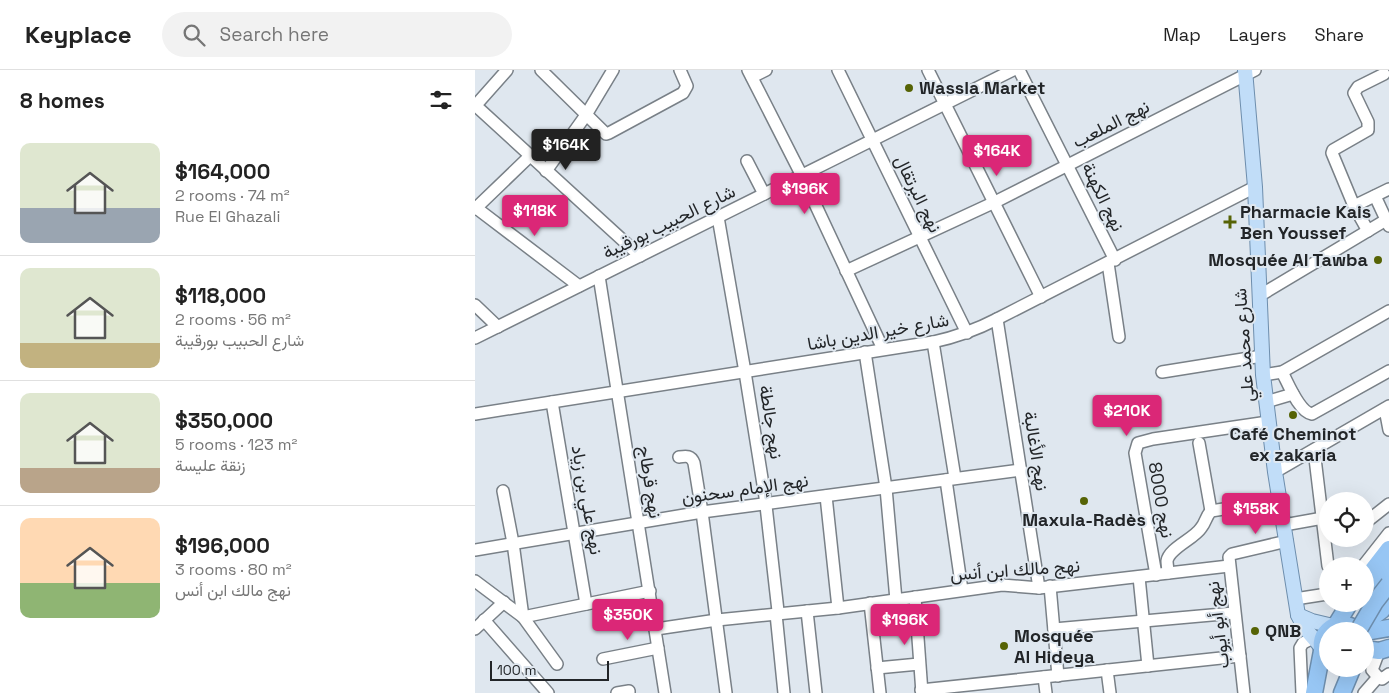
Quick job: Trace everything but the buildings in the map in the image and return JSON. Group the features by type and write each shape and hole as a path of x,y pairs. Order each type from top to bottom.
{"highway":[{"path":"1374,568 1389,549"},
{"path":"1374,587 1389,568"},
{"path":"1357,622 1389,584"},
{"path":"1363,622 1382,610 1389,600"},
{"path":"1374,629 1389,628"},
{"path":"1314,693 1319,673"},
{"path":"1323,693 1327,677"},
{"path":"1334,693 1338,677"},
{"path":"1342,693 1349,677"}],"main road":[{"name":"شارع محمد علي","path":"1249,72 1263,375 1275,472 1298,615"},
{"path":"1298,615 1319,623"},
{"path":"1298,615 1319,646"}],"street":[{"path":"507,70 476,102 530,156 640,256"},
{"path":"541,70 602,132 609,133 683,93 687,86 680,70"},
{"path":"546,171 586,115 613,70"},
{"path":"766,70 750,74 802,176 883,349"},
{"name":"نهج البرتقال","path":"839,70 967,333"},
{"path":"928,70 1041,297"},
{"name":"شارع الحبيب بورقيبة","path":"475,338 1013,70"},
{"name":"نهج الكهنة","path":"1019,70 1067,166 1111,262 1119,337"},
{"name":"نهج الملعب","path":"846,271 995,202 1249,72"},
{"path":"1367,231 1354,206 1332,152 1368,130 1368,122 1354,93 1358,87 1383,72 1389,85"},
{"path":"530,156 475,208 579,286"},
{"path":"747,161 765,194"},
{"name":"شارع خير الدين باشا","path":"475,414 933,342 967,333 997,320 1255,187"},
{"path":"1354,206 1389,189"},
{"path":"1259,296 1367,231 1387,223 1375,196"},
{"name":"نهج جالطة","path":"718,217 765,497 778,611 775,614 784,693"},
{"name":"نهج قرطاج","path":"599,276 665,693"},
{"path":"475,305 498,326"},
{"path":"1263,375 1282,372 1389,311"},
{"name":"نهج الأغالبة","path":"997,320 1021,470 1054,629 1058,676"},
{"path":"933,342 951,479 962,590"},
{"path":"865,352 887,488 896,600"},
{"path":"1162,372 1262,356"},
{"path":"1282,372 1293,394 1305,411 1315,413 1389,371"},
{"path":"1266,402 1293,394"},
{"name":"نهج علي بن زياد","path":"552,402 586,604"},
{"path":"1275,472 1387,408 1389,430"},
{"name":"نهج 8000","path":"1156,575 1135,453 1138,443 1153,439 1268,422"},
{"path":"1199,443 1211,511"},
{"path":"1314,450 1321,492"},
{"path":"679,457 688,456 693,460 702,512 726,693"},
{"name":"نهج الإمام سحنون","path":"475,550 702,512 1021,470"},
{"path":"503,491 513,543 523,617"},
{"path":"826,496 838,608"},
{"path":"1168,573 1167,559 1171,553 1193,537 1202,527 1211,511 1280,500"},
{"path":"1374,516 1389,504"},
{"path":"1284,525 1319,521"},
{"path":"1370,557 1389,533"},
{"name":"نهج أبو أيوب","path":"1244,693 1229,557 1232,554 1287,541"},
{"name":"نهج مالك ابن أنس","path":"656,629 717,620 838,608 1002,585 1045,587 1229,566"},
{"path":"1139,577 1148,666"},
{"path":"475,581 523,617 557,664"},
{"path":"523,617 649,591"},
{"path":"1295,599 1319,595"},
{"path":"915,598 921,692 985,688 1044,677 1240,656"},
{"path":"475,629 504,602"},
{"path":"870,603 880,693"},
{"path":"807,611 817,693"},
{"path":"1054,629 1234,613"},
{"path":"484,620 548,693"},
{"path":"1302,693 1300,648 1303,643 1319,648"},
{"path":"603,659 658,648"},
{"path":"1364,693 1384,676 1372,670 1378,649"},
{"path":"877,668 919,664"},
{"path":"1107,670 1110,693"},
{"path":"1044,677 1046,693"},
{"path":"617,693 629,691 629,693"}],"place":[{"name":"Wassla Market","path":"909,88"},
{"name":"Pharmacie Kais Ben Youssef","path":"1230,222"},
{"name":"Mosquée Al Tawba","path":"1378,260"},
{"name":"Café Cheminot ex zakaria","path":"1293,415"},
{"name":"Maxula-Radès","path":"1084,501"},
{"name":"QNB","path":"1255,631"},
{"name":"Mosquée Al Hideya","path":"1004,646"}]}
